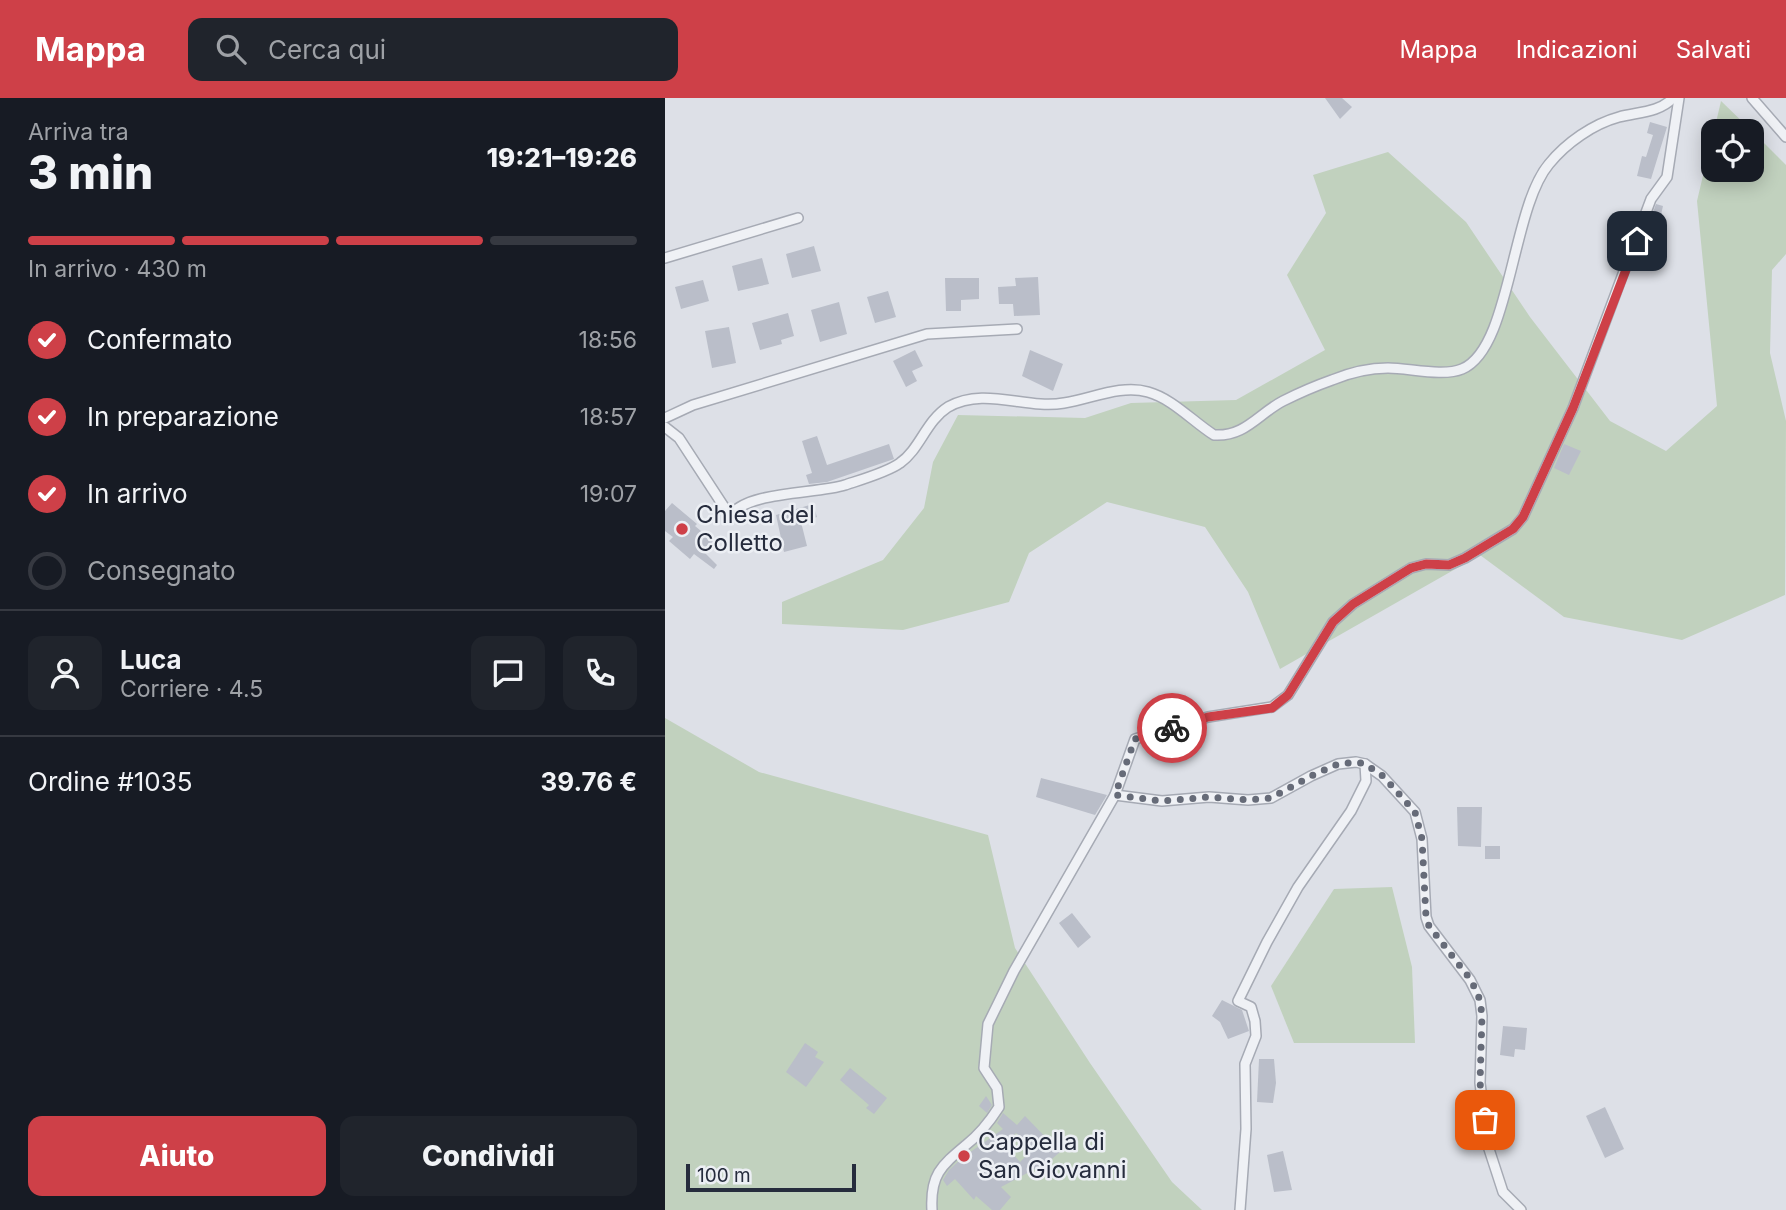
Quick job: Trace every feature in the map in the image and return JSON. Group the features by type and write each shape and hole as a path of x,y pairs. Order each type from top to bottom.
{"street":[{"path":"665,427 679,438 730,516 734,510 747,503 806,490 843,486 899,464 910,453 930,423 947,408 975,399 997,398 1049,404 1128,389 1146,391 1168,401 1214,435 1223,436 1237,434 1281,402 1339,377 1388,368 1461,370 1474,362 1489,339 1504,298 1528,201 1549,164 1587,131 1618,117 1652,110 1673,98"},
{"path":"932,1210 933,1181 941,1167 989,1122 999,1107 997,1088 984,1068 988,1024 1014,971 1115,795 1135,739 1208,717 1272,708 1288,695 1333,622 1353,604 1411,568 1426,564 1449,565 1465,558 1513,529 1523,517 1573,408 1651,199 1667,177 1679,98"},
{"path":"1752,98 1786,137"},
{"path":"665,258 799,218"},
{"path":"665,418 693,405 927,334 1017,329"},
{"path":"1115,795 1162,801 1209,797 1248,800 1271,798 1338,764 1356,762 1365,764 1383,776 1402,795 1415,812 1420,826 1426,917 1432,932 1471,980 1480,1000 1480,1083 1488,1146 1503,1192 1521,1210"},
{"path":"1240,1210 1246,1129 1245,1065 1256,1036 1251,1007 1238,1001 1267,942 1299,887 1351,811 1366,780 1365,764"}],"green space":[{"path":"1721,101 1740,119 1717,119"},
{"path":"1764,143 1786,165 1786,254 1772,270 1770,353 1786,421 1785,595 1682,640 1564,617 1480,555 1280,669 1248,592 1205,527 1107,502 1029,553 1009,602 903,630 782,624 782,602 883,560 924,508 933,462 958,415 1085,418 1131,403 1236,400 1325,350 1287,275 1326,213 1313,175 1388,152 1466,222 1530,317 1610,421 1666,451 1717,406 1697,201 1701,182 1764,182"},
{"path":"665,718 759,772 988,835 1015,948 1172,1182 1202,1210 665,1210"},
{"path":"1392,887 1412,967 1415,1043 1294,1043 1271,986 1334,889"}],"building":[{"path":"1325,98 1342,98 1352,107 1340,119"},
{"path":"1650,122 1667,127 1651,179 1637,176 1642,156 1646,157 1653,135 1647,133"},
{"path":"1656,204 1663,206 1653,249 1641,245"},
{"path":"814,246 821,271 792,278 786,254"},
{"path":"762,258 769,284 738,291 732,266"},
{"path":"1038,277 1040,315 1014,316 1013,304 999,304 998,287 1016,286 1015,278"},
{"path":"945,278 979,278 979,299 961,300 961,311 946,311"},
{"path":"703,280 709,301 681,309 675,287"},
{"path":"888,291 896,317 875,323 867,297"},
{"path":"839,302 847,334 820,342 811,310"},
{"path":"788,313 794,336 781,340 782,344 760,350 752,323"},
{"path":"729,327 736,363 712,368 705,331"},
{"path":"915,350 923,366 912,371 917,381 906,387 893,361"},
{"path":"1030,350 1063,364 1053,391 1022,376"},
{"path":"817,436 827,465 889,444 894,459 827,482 809,484 806,475 812,473 802,441"},
{"path":"1564,444 1581,451 1569,475 1554,468"},
{"name":"Chiesa del Colletto","path":"672,503 713,541 704,552 717,565 714,569 694,554 690,559 669,541 673,537 665,531 665,511"},
{"path":"813,504 817,517 801,522 807,546 784,552 776,515"},
{"path":"1041,778 1107,795 1095,815 1036,797"},
{"path":"1457,807 1482,807 1481,847 1458,846"},
{"path":"1485,846 1500,846 1500,859 1485,859"},
{"path":"1072,913 1091,937 1078,948 1059,923"},
{"path":"1222,1000 1242,1010 1249,1031 1228,1039 1220,1022 1212,1016"},
{"path":"1503,1026 1527,1028 1525,1050 1515,1049 1514,1057 1500,1055"},
{"path":"805,1043 818,1052 815,1057 824,1062 806,1087 786,1072"},
{"path":"1259,1059 1274,1059 1276,1083 1273,1103 1257,1102"},
{"path":"850,1068 887,1098 874,1114 866,1108 869,1105 840,1080"},
{"path":"986,1096 992,1105 987,1113 979,1106"},
{"path":"1605,1107 1624,1149 1605,1158 1586,1116"},
{"path":"1003,1113 1017,1125 1025,1116 1060,1152 1045,1165 1001,1187 1011,1197 1000,1210 992,1210 976,1196 974,1200 955,1179 947,1186 943,1180 962,1158 1003,1129 997,1123","holes":["1016,1133 1034,1148 1020,1162 1004,1144"]},
{"path":"1283,1151 1292,1190 1274,1192 1267,1155"}],"way so far":[{"path":"1172,728 1135,739 1115,795 1162,801 1209,797 1248,800 1271,798 1338,764 1356,762 1374,769 1402,795 1415,812 1420,826 1424,899 1429,926 1471,980 1480,1000 1480,1083 1485,1120"}],"place":[{"name":"Chiesa del Colletto","path":"682,529"},
{"name":"Cappella di San Giovanni","path":"964,1156"}],"route":[{"path":"1172,728 1208,717 1272,708 1288,695 1333,622 1353,604 1411,568 1426,564 1449,565 1513,529 1523,517 1573,408 1637,241"}]}
